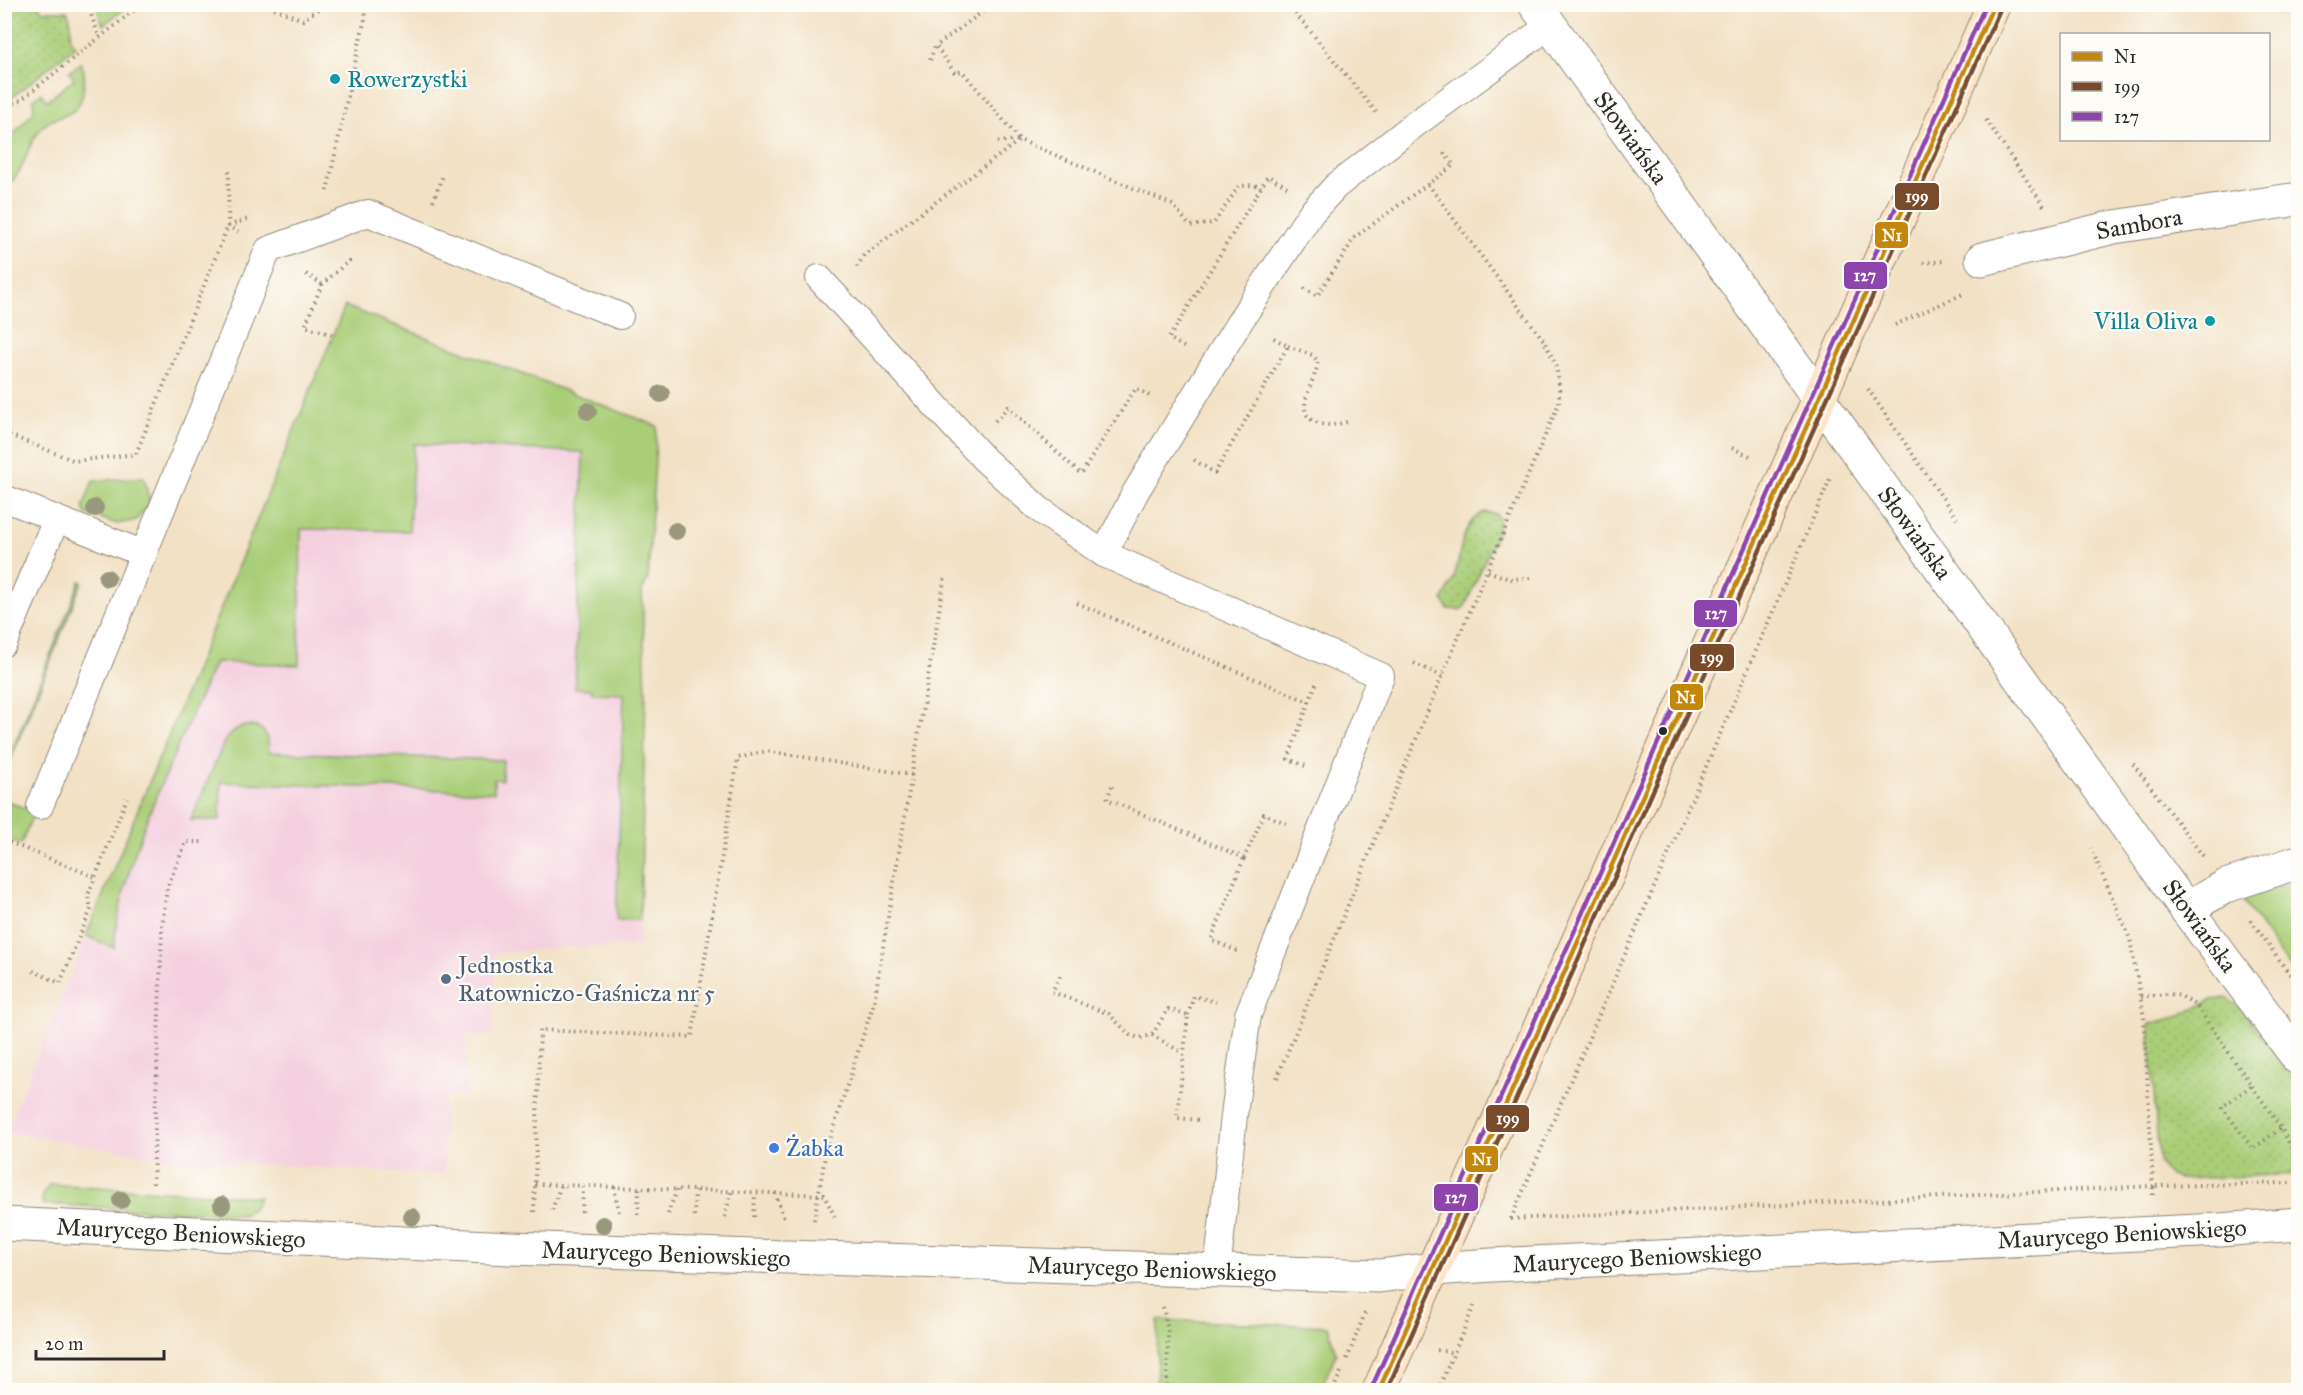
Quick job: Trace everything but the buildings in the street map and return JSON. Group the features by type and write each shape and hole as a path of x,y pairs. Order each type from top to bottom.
{"street":[{"path":"1379,1390 1994,4"},
{"name":"Słowiańska","path":"1543,15 2186,909 2298,1058"},
{"name":"Sambora","path":"1982,259 2114,227 2298,199"},
{"path":"2186,909 2226,886 2298,862"},
{"name":"Maurycego Beniowskiego","path":"4,1224 510,1248 1380,1276 1432,1269 1492,1265 2220,1230 2298,1224"}],"lane":[{"path":"1104,554 1135,493 1213,365 1273,270 1318,206 1336,186 1410,128 1543,15"},
{"path":"40,806 268,250 368,213 620,316"},
{"path":"819,278 984,459 1040,510 1104,554 1381,676 1248,1015 1235,1107 1217,1272"},
{"path":"4,498 144,555"},
{"path":"4,643 56,520"}],"path":[{"path":"87,4 99,36"},
{"path":"4,110 22,99 142,4"},
{"path":"262,4 303,20 325,4"},
{"path":"930,60 936,46 993,4"},
{"path":"1273,270 1317,296 1355,237 1454,165 1432,141 1410,128 1378,116 1288,4"},
{"path":"936,46 955,73 962,71 1020,140 1173,206 1190,226 1214,224 1239,186 1255,185 1261,188"},
{"path":"994,142 1020,140"},
{"path":"855,271 864,255 1020,140"},
{"path":"228,226 229,171"},
{"path":"432,203 443,176"},
{"path":"1213,365 1169,338 1261,188 1269,176 1318,206"},
{"path":"1235,1107 1265,1107 1442,676 1559,403 1560,381 1556,364 1544,341 1428,184"},
{"path":"1918,273 1923,263 1982,259"},
{"path":"322,284 305,326 333,336"},
{"path":"1891,336 1900,315"},
{"path":"1242,318 1288,346 1312,355 1318,361 1305,402 1305,413 1308,418 1320,424 1333,425 1351,421"},
{"path":"1166,442 1215,473 1288,346"},
{"path":"991,427 1008,407 1082,474 1136,388 1182,416"},
{"path":"1847,439 1868,389 1961,524"},
{"path":"1438,1390 1831,476 1838,486"},
{"path":"1488,571 1509,579 1532,578"},
{"path":"813,1226 826,1151 874,1002 945,575"},
{"path":"1077,603 1309,702 1288,759 1310,768"},
{"path":"534,1212 540,1030 692,1036 738,758 767,751 912,775"},
{"path":"2131,760 2298,986"},
{"path":"1112,786 1107,799 1244,858"},
{"path":"33,971 60,982 91,909 88,894 127,798"},
{"path":"1241,953 1211,940 1244,858 1264,814 1296,828"},
{"path":"4,840 95,877"},
{"path":"153,1184 162,927 166,888 186,842 204,842"},
{"path":"1511,1219 2153,1186 2141,997 2130,939 2089,842"},
{"path":"1060,976 1052,992 1109,1014 1130,1035 1139,1038 1152,1035 1183,1053"},
{"path":"2141,997 2176,994 2186,997 2198,1008 2281,1128 2298,1160"},
{"path":"1209,1120 1177,1118 1188,1014 1194,996 1219,1002"},
{"path":"1152,1035 1168,1009 1188,1014"},
{"path":"2252,1086 2223,1107 2253,1149 2281,1128"},
{"path":"535,1184 824,1195 841,1228"},
{"path":"551,1214 561,1185"},
{"path":"582,1215 584,1186"},
{"path":"614,1187 620,1217"},
{"path":"638,1218 639,1188"},
{"path":"667,1219 677,1189"},
{"path":"694,1220 695,1190"},
{"path":"724,1222 731,1192"},
{"path":"754,1224 755,1193"},
{"path":"775,1193 787,1225"},
{"path":"1161,1297 1168,1330 1167,1390"},
{"path":"1333,1390 1362,1319"}],"shaded area":[{"path":"345,306 657,426 648,578 642,591 646,691 640,946 575,947 496,953 493,1036 467,1035 465,1096 445,1096 444,1175 168,1159 6,1132"}],"green space":[{"path":"96,4 130,5 103,25"},
{"path":"4,5 37,5 43,11 67,11 71,25 70,39 76,46 5,103"},
{"path":"2224,5 2295,5 2292,15"},
{"path":"81,63 84,83 77,107 72,112 44,125 33,140 22,167 5,188 5,144 34,111 33,100 41,93 47,101 74,79 69,72"},
{"path":"345,306 657,426 648,578 642,591 646,691 640,920 616,920 624,694 592,693 592,689 575,688 583,452 414,444 409,531 301,529 299,665 215,662 140,839 119,912 114,948 86,936"},
{"path":"144,477 150,503 136,520 117,524 85,513 83,507 93,481"},
{"path":"1485,512 1496,514 1499,520 1498,530 1465,606 1461,610 1448,609 1443,600 1454,578 1466,531 1477,516"},
{"path":"80,581 82,582 5,774 5,768"},
{"path":"245,726 257,727 264,732 269,752 503,760 502,780 494,779 494,792 221,782 220,820 191,820 225,740 237,729"},
{"path":"4,800 34,812 21,844 5,837"},
{"path":"2298,881 2298,979 2243,901 2247,897"},
{"path":"2227,998 2243,1010 2298,1085 2298,1174 2180,1179 2168,1174 2159,1162 2149,1024 2181,1016 2211,1000"},
{"path":"50,1184 259,1197 254,1208 242,1215 42,1204 43,1194"},
{"path":"1158,1320 1328,1326 1336,1354 1320,1390 1156,1390"}],"transit line":[{"name":"127","path":"1372,1387 1986,4"},
{"name":"N1","path":"1379,1390 1994,4"},
{"name":"199","path":"1387,1390 2001,7"}],"place":[{"name":"Rowerzystki","path":"335,79"},
{"name":"Villa Oliva","path":"2210,321"},
{"name":"Jednostka Ratowniczo-Gaśnicza nr 5","path":"446,979"},
{"name":"Żabka","path":"774,1148"}]}
